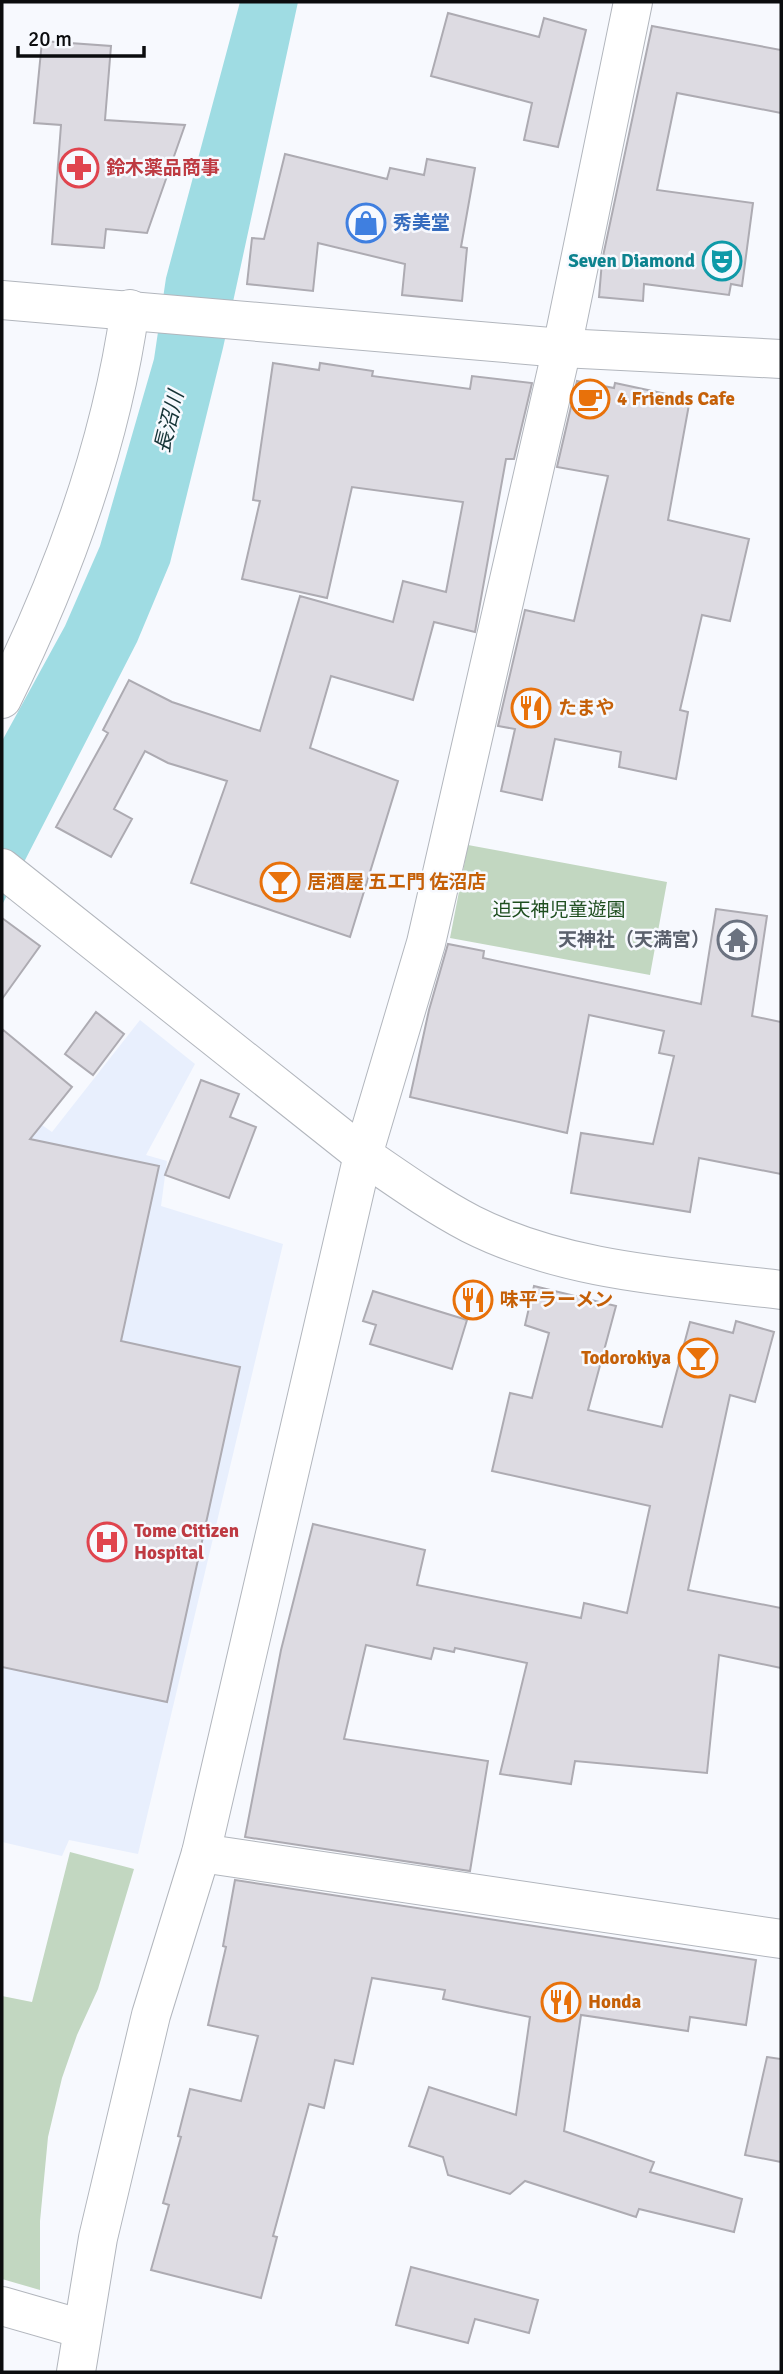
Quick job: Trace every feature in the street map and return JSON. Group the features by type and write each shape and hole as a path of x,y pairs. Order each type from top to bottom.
{"street":[{"path":"76,2372 98,2238 151,2015 201,1853 363,1155 426,943 562,348 633,2"},
{"path":"2,300 240,318 562,348 781,359"},
{"path":"2,699 32,639 82,512 141,310"},
{"path":"10,874 363,1155 422,1196 472,1224 568,1259 628,1271 781,1290"},
{"path":"201,1853 781,1939"},
{"path":"2,2306 82,2329"}],"shaded area":[{"name":"Tome Citizen Hospital","path":"140,1020 195,1064 146,1155 167,1161 161,1206 283,1244 138,1854 69,1840 62,1856 2,1842 2,1097 52,1132"}],"green space":[{"name":"迫天神児童遊園","path":"468,845 667,882 650,975 450,938"},
{"path":"70,1852 134,1869 98,1989 77,2035 62,2078 48,2137 40,2221 40,2290 2,2279 2,1996 32,2002"}],"water":[{"name":"長沼川","path":"240,2 298,2 223,348 170,563 137,642 2,905 2,741 65,626 100,546 154,359 166,278"}],"building":[{"path":"448,13 539,37 544,18 586,30 558,147 524,140 532,103 431,76"},
{"path":"652,26 781,50 781,113 677,93 657,190 753,203 742,286 731,284 729,295 644,284 643,301 599,297 602,261"},
{"path":"42,41 111,46 105,120 185,125 147,233 106,229 104,248 52,244 61,125 34,123"},
{"path":"285,154 387,179 390,168 424,175 427,159 475,168 461,247 467,248 462,301 402,295 405,264 318,243 313,291 247,284 252,238 264,239"},
{"path":"273,363 319,370 320,363 373,371 372,376 470,389 472,376 532,383 514,459 506,459 475,632 434,622 413,700 331,676 310,748 398,781 350,937 191,883 227,781 168,763 145,751 114,809 132,819 111,857 56,827 108,733 103,730 129,680 172,702 260,731 300,596 393,622 403,581 446,592 463,502 352,487 327,598 242,579 260,501 253,500"},
{"path":"577,381 614,388 615,383 690,399 668,520 749,539 730,621 702,615 680,710 688,712 676,779 619,767 621,752 555,739 542,800 501,791 515,729 498,726 525,610 574,621 608,476 557,467"},
{"path":"716,909 767,916 752,1016 781,1022 781,1174 699,1158 690,1212 571,1193 581,1133 653,1144 674,1056 659,1053 664,1031 589,1015 567,1133 410,1097 429,1010 448,944 484,951 483,958 701,1004"},
{"path":"2,918 40,946 2,999"},
{"path":"96,1012 124,1034 93,1075 65,1054"},
{"name":"Tome Citizen Hospital","path":"2,1029 72,1087 30,1139 159,1166 121,1341 240,1367 167,1702 2,1667"},
{"path":"201,1080 239,1094 230,1117 256,1127 229,1198 165,1175"},
{"path":"534,1286 616,1306 588,1410 662,1427 690,1322 733,1333 736,1321 774,1332 755,1402 730,1395 688,1590 781,1608 781,1668 719,1655 707,1773 575,1761 571,1784 500,1774 527,1663 455,1648 454,1652 434,1648 431,1659 366,1645 344,1739 488,1761 470,1871 245,1837 281,1650 313,1524 425,1550 417,1585 581,1618 584,1603 627,1613 650,1506 492,1471 510,1393 532,1398 549,1333 525,1325"},
{"path":"373,1291 467,1320 452,1369 370,1344 376,1325 363,1321"},
{"path":"235,1880 756,1960 746,2025 690,2017 688,2031 581,2015 564,2131 654,2162 650,2172 742,2199 734,2232 639,2209 636,2217 525,2181 510,2194 448,2175 443,2157 409,2146 429,2087 516,2115 530,2017 443,1999 445,1990 372,1978 353,2064 335,2060 324,2108 309,2104 273,2236 277,2237 261,2298 151,2270 169,2205 163,2203 181,2137 178,2136 190,2089 241,2101 258,2036 208,2025 226,1947 223,1946"},
{"path":"767,2057 781,2059 781,2162 745,2155"},
{"path":"411,2267 538,2300 529,2333 475,2319 468,2343 396,2325"}],"place":[{"name":"鈴木薬品商事","path":"79,168"},
{"name":"秀美堂","path":"366,223"},
{"name":"Seven Diamond","path":"722,261"},
{"name":"4 Friends Cafe","path":"590,399"},
{"name":"たまや","path":"531,708"},
{"name":"居酒屋 五エ門 佐沼店","path":"280,882"},
{"name":"天神社（天満宮）","path":"737,940"},
{"name":"味平ラーメン","path":"473,1300"},
{"name":"Todorokiya","path":"698,1358"},
{"name":"Tome Citizen Hospital","path":"107,1542"},
{"name":"Honda","path":"561,2002"}]}
